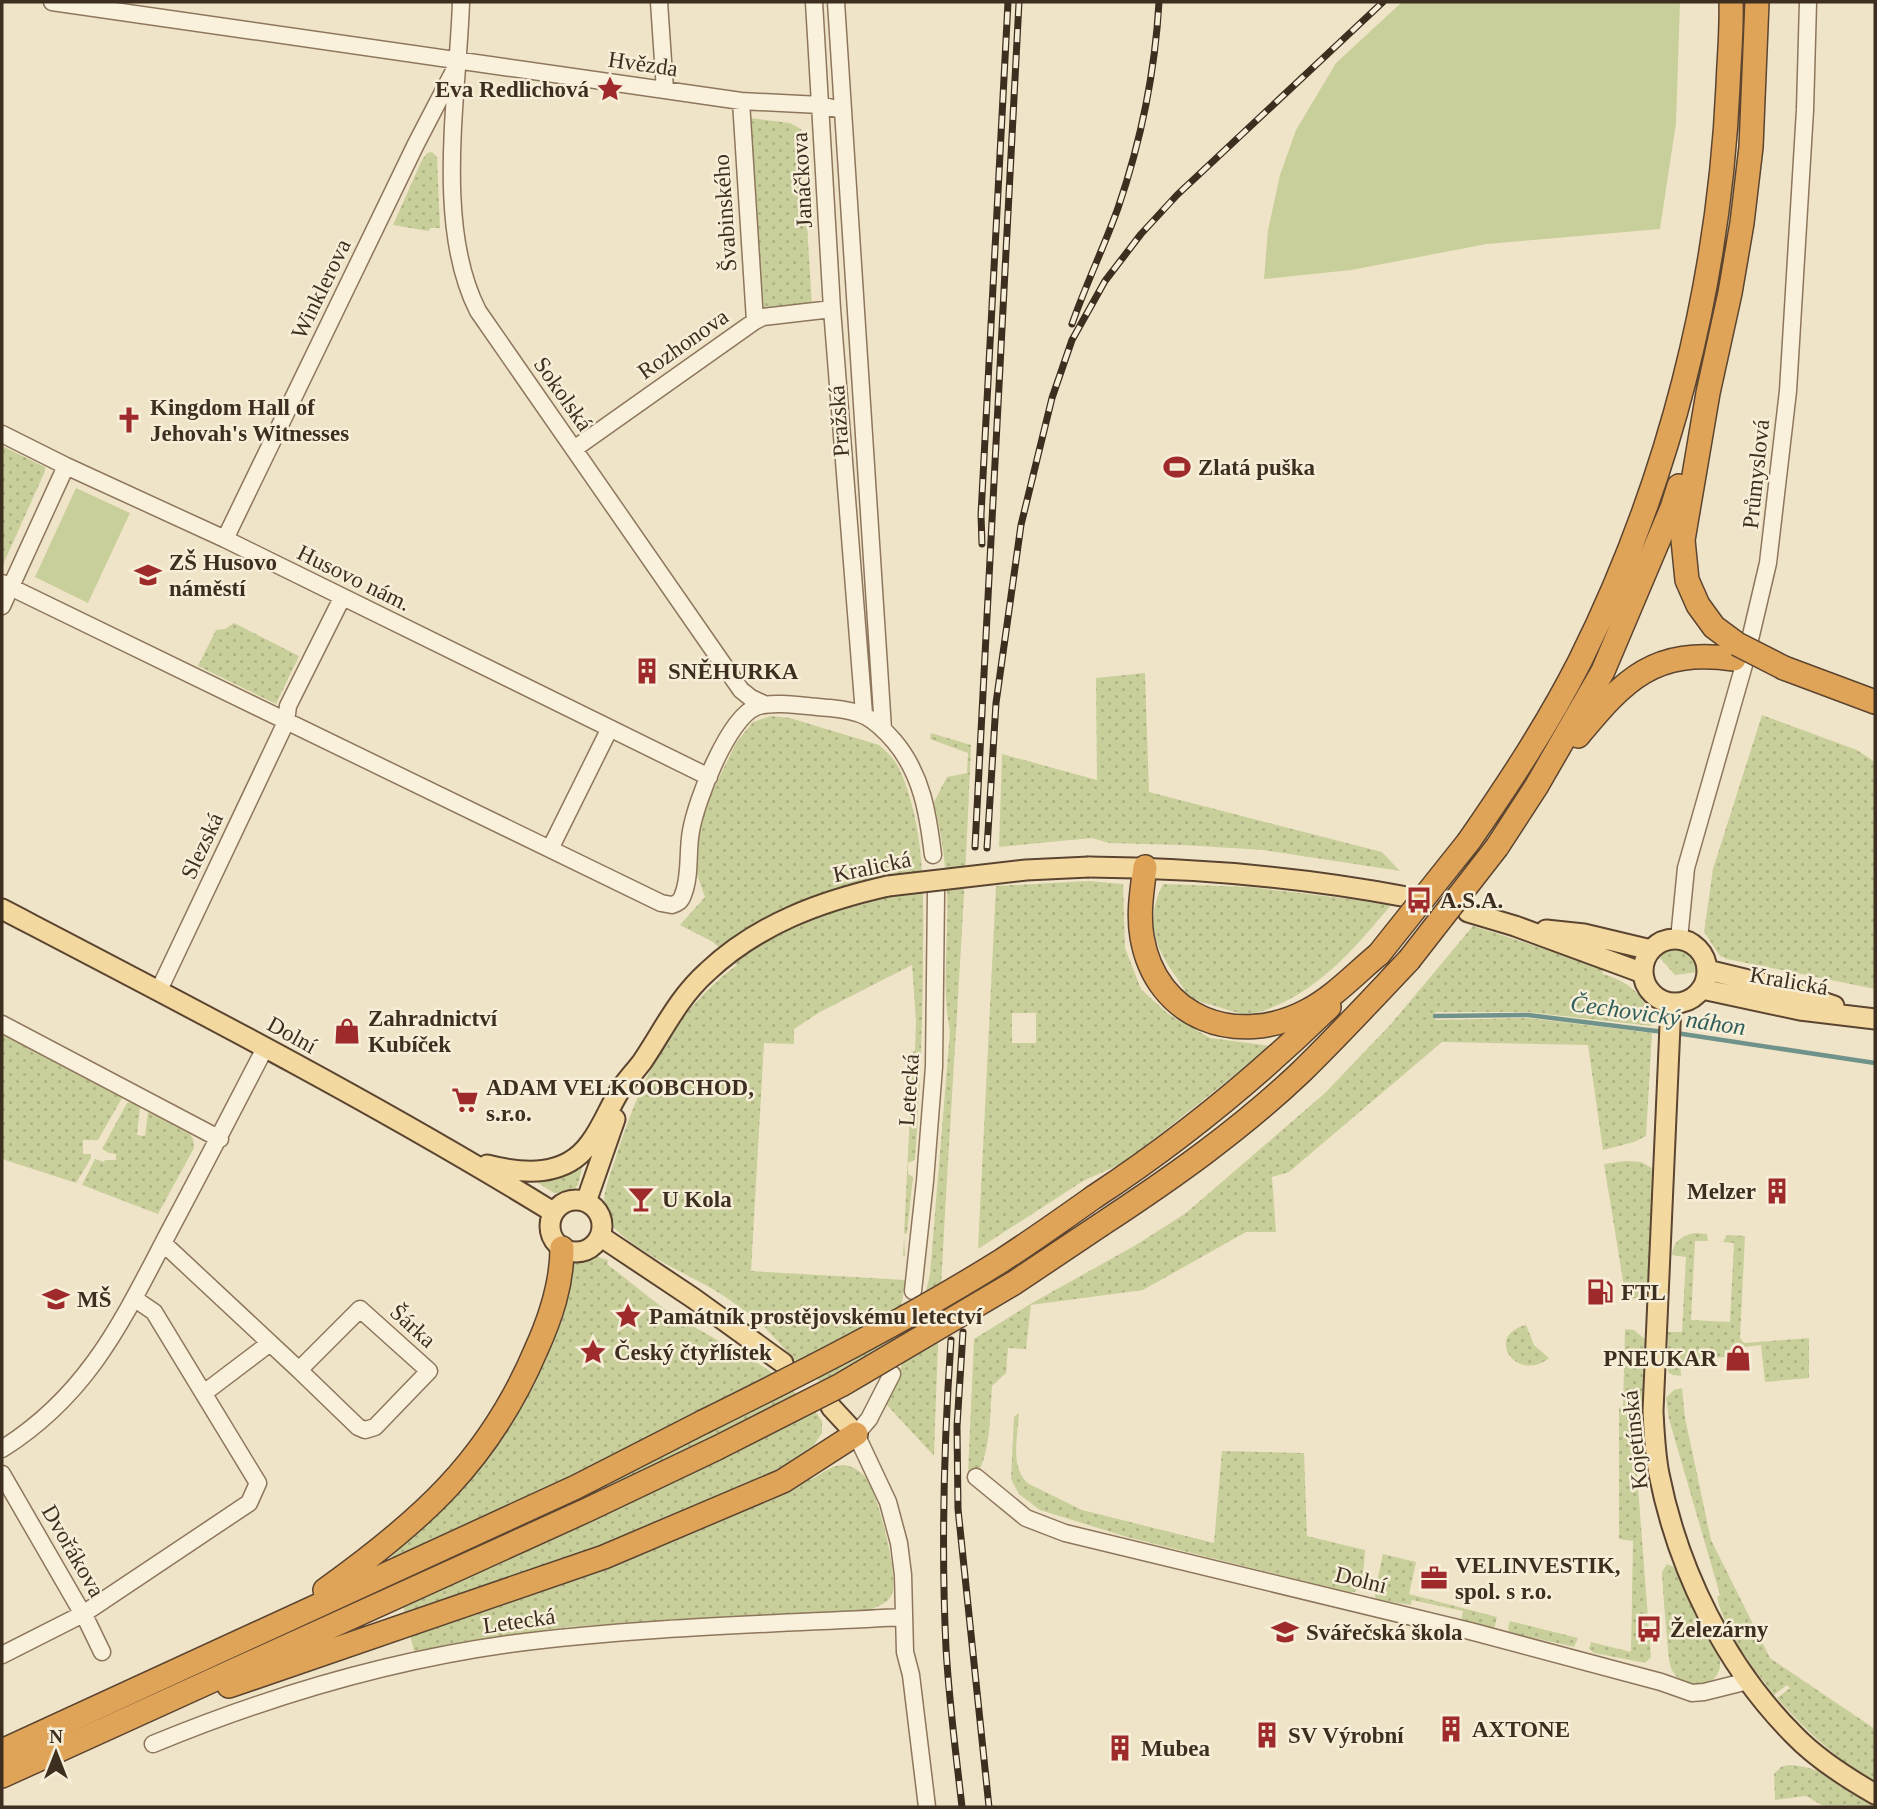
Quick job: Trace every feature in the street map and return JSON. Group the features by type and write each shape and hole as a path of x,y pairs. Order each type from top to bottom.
{"highway":[{"path":"2,1751 576,1487 820,1364 1002,1260 1153,1158 1282,1053 1379,954 1469,841 1514,775 1579,661 1618,578 1655,475 1683,384 1706,288 1725,149 1731,2"},
{"path":"1757,2 1751,147 1742,223 1708,393 1682,551 1687,580 1698,605 1736,651 1875,702"},
{"path":"2,1776 575,1515 717,1448 841,1385 1014,1283 1166,1182 1238,1127 1300,1072 1409,960 1497,847 1536,787 1603,671 1672,508 1708,393"},
{"path":"1536,787 1604,705 1633,677 1654,666 1684,657 1717,656 1736,651"},
{"path":"1145,867 1140,910 1145,952 1154,973 1167,992 1203,1020 1229,1027 1258,1027 1308,1011 1379,954"},
{"path":"257,1632 323,1591 406,1529 457,1478 488,1439 527,1373 543,1336 559,1285 562,1248"},
{"path":"158,1705 245,1682 604,1557 783,1481 856,1434"}],"main road":[{"name":"Kralická","path":"467,1159 525,1173 545,1171 565,1163 590,1143 622,1087 693,986 713,966 753,936 811,907 888,886 979,874 1089,867 1145,867 1256,874 1407,897"},
{"name":"Dolní","path":"2,909 159,990 467,1159 553,1212"},
{"path":"1468,912 1515,926 1643,973"},
{"path":"1515,926 1584,934 1651,950"},
{"path":"1679,940 1690,943 1699,950 1707,970 1702,989 1691,999 1670,1008 1649,991 1643,973 1644,963 1651,950 1664,941 1679,940"},
{"name":"Kralická","path":"1707,970 1778,987 1872,1019"},
{"name":"Kralická","path":"1702,989 1800,1010 1872,1019"},
{"name":"Kojetínská","path":"1670,1008 1653,1382 1656,1452 1669,1516 1687,1572 1719,1634 1748,1681 1795,1737 1850,1779 1875,1794"},
{"path":"586,1202 615,1119 642,1061"},
{"path":"568,1201 586,1202 600,1216 600,1236 592,1246 581,1252 562,1248 550,1232 553,1212 568,1201"},
{"path":"600,1236 783,1363"},
{"path":"831,1407 856,1434"}],"street":[{"name":"Hvězda","path":"52,2 741,101 820,105 842,110"},
{"name":"Sokolská","path":"461,2 460,60 453,151 454,224 463,278 478,311 741,690 764,704"},
{"path":"659,2 665,90"},
{"name":"Janáčkova","path":"814,2 832,309"},
{"path":"836,2 842,110"},
{"name":"Průmyslová","path":"1679,940 1686,868 1744,665 1768,563 1788,391 1805,110 1808,2"},
{"name":"Janáčkova","path":"817,48 829,88 842,110"},
{"name":"Winklerova","path":"225,539 416,144 460,60"},
{"name":"Švabinského","path":"741,101 755,321"},
{"name":"Pražská","path":"842,110 883,729"},
{"name":"Pražská","path":"832,309 864,715"},
{"name":"Rozhonova","path":"574,449 755,321 763,317 832,309"},
{"name":"Husovo nám.","path":"2,434 225,539 709,777"},
{"path":"2,606 6,585 66,466"},
{"path":"6,585 661,903 672,905 683,896 687,883 691,831 709,777 726,738 740,717 764,704 847,710 864,715 883,729 903,753 916,776 927,811 933,855"},
{"name":"Slezská","path":"159,990 286,722 288,706 342,598"},
{"path":"550,849 609,730"},
{"name":"Letecká","path":"913,1290 934,1067 936,892"},
{"path":"2,1024 219,1139"},
{"path":"2,1448 62,1402 98,1359 135,1299 265,1048"},
{"name":"Šárka","path":"163,1243 358,1427 365,1430 375,1427 429,1371 360,1309 299,1370"},
{"path":"2,1655 83,1614 249,1503 258,1483 155,1312 135,1299"},
{"path":"204,1393 270,1343"},
{"path":"892,1374 869,1419 856,1434 882,1487 893,1517 901,1560 905,1652 911,1675 927,1807"},
{"name":"Dvořákova","path":"2,1474 102,1652"},
{"name":"Dolní","path":"976,1477 1026,1518 1065,1533 1470,1631 1661,1682 1692,1693 1748,1681"},
{"name":"Letecká","path":"153,1744 307,1689 406,1663 507,1645 585,1636 904,1617"}],"green space":[{"path":"1402,2 1680,2 1676,123 1660,229 1487,244 1351,270 1264,279 1268,230 1280,175 1296,130 1336,63"},
{"path":"751,118 790,123 801,129 812,305 761,308"},
{"path":"432,152 437,157 440,228 431,228 428,231 393,225 422,160 427,153"},
{"path":"2,446 45,467 45,471 2,567"},
{"path":"76,488 130,513 88,603 35,577"},
{"path":"234,623 299,656 276,704 198,666 216,630 225,629"},
{"path":"1145,673 1149,792 1382,852 1400,871 1263,850 1109,843 1092,838 999,847 1002,754 1097,780 1096,678"},
{"path":"1762,715 1857,750 1875,762 1875,989 1727,959 1720,956 1704,932 1713,869"},
{"path":"771,716 790,718 879,745 899,768 908,790 918,836 923,906 922,1030 915,1160 908,1163 908,1174 913,1177 907,1233 904,1234 913,1051 916,1021 912,965 820,1012 794,1029 794,1044 764,1043 751,1271 906,1280 898,1324 887,1358 871,1382 860,1388 831,1386 805,1370 762,1325 739,1306 622,1236 611,1224 604,1206 607,1186 625,1131 660,1052 693,1006 737,965 713,942 680,925 705,897 694,866 702,813 736,743 753,722"},
{"path":"931,733 971,745 941,1278 934,1456 886,1404 918,1325 930,1274 950,1031 946,997 946,882 934,802 947,777 967,773 968,753 930,739"},
{"path":"1089,881 1123,884 1125,948 1141,989 1168,1014 1210,1038 1271,1046 1125,1162 1083,1181 978,1249 996,886","holes":["1012,1013 1036,1013 1036,1043 1012,1043"]},
{"path":"1163,884 1250,887 1392,904 1348,954 1315,983 1277,1005 1252,1014 1192,998 1169,967 1158,944 1153,921 1157,897"},
{"path":"1473,926 1602,967 1603,974 1629,986 1642,999 1652,1026 1528,1012 1435,1012 1435,1020 1528,1018 1652,1033 1646,1136 1603,1150 1588,1045 1442,1042 1289,1172 1272,1177 1276,1232 1246,1232 1143,1290 1031,1305 1026,1349 1008,1348 1006,1373 992,1386 985,1456 976,1477 968,1473 974,1339 1032,1303 1136,1245 1186,1213 1325,1093 1391,1024"},
{"path":"1675,950 1691,956 1698,972 1675,975 1659,957 1667,951"},
{"path":"2,1034 122,1098 98,1140 83,1140 83,1154 91,1154 91,1158 76,1183 2,1159"},
{"path":"131,1102 140,1108 137,1135 145,1136 148,1112 190,1134 193,1139 194,1148 158,1214 82,1185 95,1159 104,1162 116,1160 116,1154 102,1149 127,1103"},
{"path":"1641,1162 1652,1168 1653,1174 1648,1289 1633,1299 1626,1299 1604,1164"},
{"path":"583,1164 578,1185 571,1193 554,1193 535,1181"},
{"path":"1694,1233 1707,1234 1708,1241 1695,1241 1691,1320 1730,1322 1734,1243 1723,1242 1727,1235 1745,1236 1740,1338 1744,1343 1809,1338 1809,1378 1765,1382 1761,1345 1745,1347 1746,1355 1680,1361 1681,1376 1668,1372 1668,1332 1682,1332 1686,1257 1672,1255 1678,1240"},
{"path":"593,1256 608,1260 607,1264 668,1312 777,1376 815,1411 822,1421 822,1433 814,1445 795,1458 810,1480 840,1465 857,1470 867,1479 877,1501 893,1571 892,1594 886,1602 870,1610 566,1627 414,1651 391,1557 443,1508 484,1462 561,1315 570,1291 565,1288 572,1260"},
{"path":"1526,1325 1534,1345 1549,1358 1537,1364 1516,1362 1506,1347 1507,1338 1513,1331"},
{"path":"1625,1329 1634,1330 1645,1339 1644,1396 1637,1409 1636,1461 1651,1657 1645,1663 1594,1653 1589,1649 1591,1642 1631,1652 1633,1541 1619,1539 1619,1408 1623,1407"},
{"path":"1682,1388 1685,1418 1711,1540 1770,1658 1875,1729 1875,1783 1836,1755 1777,1698 1790,1688 1787,1685 1774,1695 1740,1649 1726,1623 1669,1419 1666,1398 1674,1390"},
{"path":"1019,1413 1017,1461 1029,1484 1082,1510 1214,1543 1222,1451 1304,1453 1307,1536 1365,1550 1363,1572 1358,1587 1355,1592 1348,1592 1127,1537 1040,1510 1019,1494 1011,1479 1014,1417"},
{"path":"1383,1554 1416,1562 1409,1594 1497,1617 1494,1629 1461,1621 1463,1611 1412,1600 1411,1605 1378,1600 1375,1591"},
{"path":"1667,1564 1674,1567 1718,1652 1719,1671 1707,1683 1690,1684 1681,1680 1670,1665 1662,1572"},
{"path":"1510,1621 1578,1638 1574,1647 1509,1632"},
{"path":"1788,1765 1823,1773 1875,1807 1825,1807 1806,1796 1775,1800 1774,1774 1781,1767"}],"waterway":[{"name":"Čechovický náhon","path":"1435,1016 1528,1015 1664,1032"},
{"name":"Čechovický náhon","path":"1676,1033 1875,1063"}],"railway":[{"path":"982,544 981,515 1008,2"},
{"path":"975,847 1019,2"},
{"path":"1072,324 1118,208 1134,157 1146,106 1159,2"},
{"path":"987,848 996,703 1021,525 1052,398 1072,340 1105,281 1141,234 1177,195 1383,2"},
{"path":"963,1332 957,1426 958,1509 989,1807"},
{"path":"951,1340 944,1494 944,1610 949,1688 962,1807"}],"place":[{"name":"Eva Redlichová","path":"610,89"},
{"name":"Kingdom Hall of Jehovah's Witnesses","path":"129,420"},
{"name":"Zlatá puška","path":"1177,467"},
{"name":"ZŠ Husovo náměstí","path":"148,575"},
{"name":"SNĚHURKA","path":"647,671"},
{"name":"A.S.A.","path":"1419,900"},
{"name":"Zahradnictví Kubíček","path":"347,1031"},
{"name":"ADAM VELKOOBCHOD, s.r.o.","path":"465,1100"},
{"name":"Melzer","path":"1777,1191"},
{"name":"U Kola","path":"641,1199"},
{"name":"FTL","path":"1600,1292"},
{"name":"MŠ","path":"56,1299"},
{"name":"Památník prostějovskému letectví","path":"628,1316"},
{"name":"Český čtyřlístek","path":"593,1352"},
{"name":"PNEUKAR","path":"1738,1358"},
{"name":"VELINVESTIK, spol. s r.o.","path":"1434,1578"},
{"name":"Železárny","path":"1649,1629"},
{"name":"Svářečská škola","path":"1285,1632"},
{"name":"AXTONE","path":"1451,1729"},
{"name":"SV Výrobní","path":"1267,1735"},
{"name":"Mubea","path":"1120,1748"}]}
